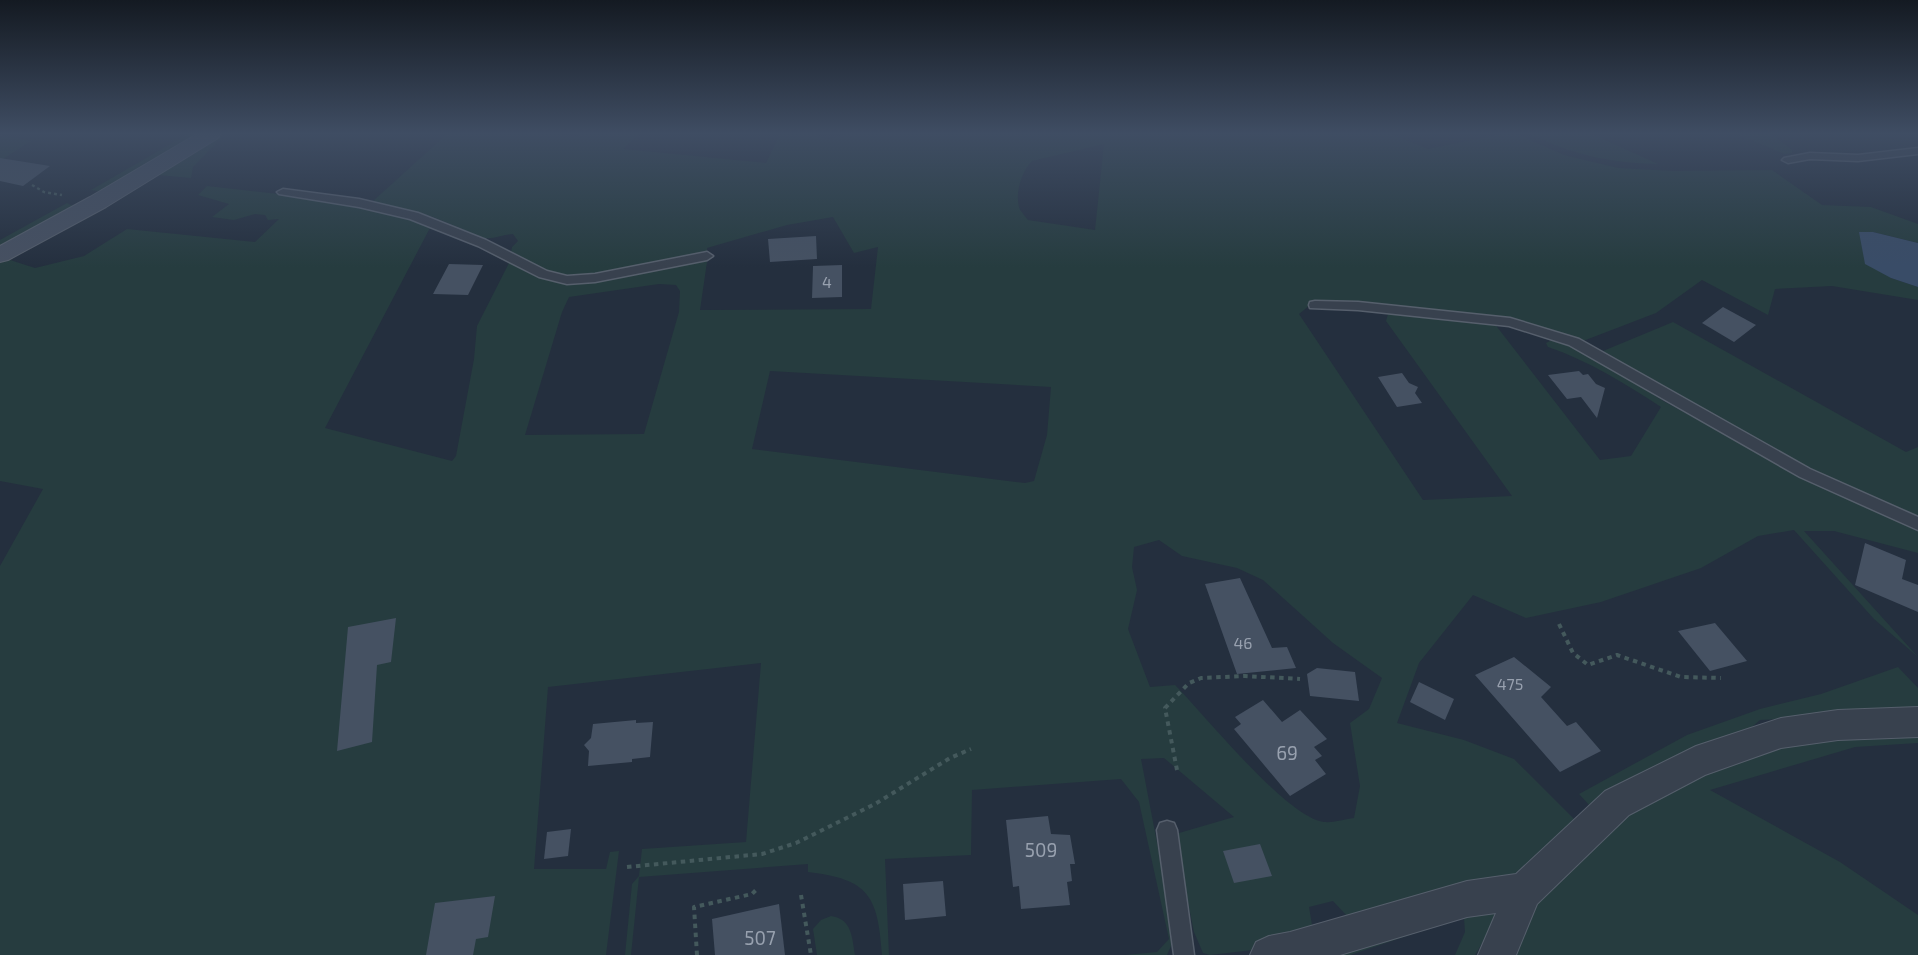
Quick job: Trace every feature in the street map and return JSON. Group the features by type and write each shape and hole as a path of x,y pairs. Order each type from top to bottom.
{"street":[{"path":"0,256 137,179"},
{"path":"1497,955 1524,891 1617,803 1696,762 1781,733 1812,728 1918,722"},
{"path":"1269,955 1308,946 1467,898 1524,891"}],"lane":[{"path":"283,192 359,203 414,216 482,243 544,274 567,280 595,278 707,256"},
{"path":"1315,305 1358,306 1510,322 1574,342 1805,473 1918,524"},
{"path":"1167,830 1184,955"}],"path":[{"path":"32,185 44,192 69,197"},
{"path":"1559,624 1572,653 1588,665 1595,664 1606,655 1616,655 1681,677 1721,678"},
{"path":"1177,770 1165,708 1186,686 1202,679 1234,677 1276,676 1300,679"},
{"path":"627,867 762,854 796,843 875,804 950,758 971,749"},
{"path":"697,955 694,907 752,894 758,889"},
{"path":"801,895 811,955"}],"green space":[{"path":"111,179 126,179 104,192 91,190"},
{"path":"398,179 1021,179 1018,201 1021,212 1028,220 1095,230 1100,179 1784,179 1822,205 1871,207 1918,224 1918,243 1873,232 1859,232 1891,278 1918,287 1918,300 1832,286 1775,289 1768,315 1702,280 1656,313 1583,341 1509,317 1339,301 1315,301 1299,314 1423,500 1512,496 1386,321 1388,314 1494,323 1600,460 1631,456 1661,407 1592,366 1548,347 1546,343 1552,340 1580,349 1665,402 1765,456 1918,529 1918,553 1834,531 1804,531 1918,657 1874,619 1794,530 1758,536 1701,568 1601,602 1526,618 1473,595 1419,663 1397,723 1464,740 1514,759 1593,838 1626,811 1696,775 1797,740 1918,732 1918,743 1855,747 1710,790 1840,862 1918,915 1918,955 1512,955 1536,899 1364,921 1347,916 1333,901 1309,907 1314,937 1279,947 1210,955 1203,953 1194,932 1174,832 1179,833 1234,817 1164,758 1141,759 1175,937 1167,955 1125,955 1157,952 1169,939 1139,802 1121,779 972,790 971,855 885,859 889,955 882,955 877,918 873,905 866,894 857,886 845,880 829,875 808,872 808,864 639,877 631,955 625,955 632,884 639,876 642,849 746,842 761,663 548,687 534,869 606,869 610,852 619,851 606,955 0,955 0,566 43,489 0,481 0,263 7,259 35,268 84,256 127,229 255,242 279,219 268,220 265,215 255,214 234,220 212,217 229,204 198,195 207,186 349,204 404,217 431,226 325,428 452,461 456,456 474,359 477,326 509,263 512,247 518,241 513,234 484,238 433,217 372,202","holes":["833,217 854,253 878,247 871,309 700,310 707,262 707,248 787,225","659,284 676,285 680,291 679,312 644,434 525,435 562,312 569,297","770,371 1051,387 1047,435 1034,481 1025,483 752,449","1159,540 1182,556 1237,568 1263,580 1333,643 1382,678 1369,709 1350,723 1360,786 1354,818 1324,822 1308,816 1289,803 1246,763 1175,685 1150,687 1128,629 1137,590 1132,567 1134,547"]},
{"path":"67,203 73,206 72,210 0,249 0,240"},
{"path":"1673,322 1906,452 1918,447 1918,520 1765,446 1603,351"},
{"path":"1898,667 1918,688 1918,713 1760,720 1746,732 1591,807 1579,794 1687,735 1760,709 1821,694"},
{"path":"1502,910 1475,955 1455,955 1465,932 1464,917 1350,955 1300,955 1381,930"},
{"path":"831,916 838,918 847,925 852,936 855,955 817,955 813,929 821,920"}],"water":[{"path":"1859,232 1873,232 1918,243 1918,287 1891,278 1865,264"}],"building":[{"path":"0,179 33,179 23,186 0,181"},
{"path":"816,236 817,259 770,262 768,239"},
{"path":"449,264 483,265 468,295 433,294"},
{"path":"842,265 842,297 812,298 813,266"},
{"path":"1723,307 1756,325 1734,342 1702,323"},
{"path":"1579,371 1583,375 1588,374 1596,384 1605,388 1597,418 1581,397 1567,399 1548,375"},
{"path":"1402,373 1409,383 1418,387 1415,393 1422,403 1397,407 1378,377"},
{"path":"1865,543 1906,560 1902,579 1918,585 1918,612 1855,585"},
{"path":"1240,578 1272,648 1287,647 1296,668 1237,674 1205,584"},
{"path":"396,618 391,662 377,665 372,742 337,751 348,627"},
{"path":"1715,623 1747,661 1710,671 1678,631"},
{"path":"1514,657 1551,687 1541,697 1567,726 1576,722 1601,751 1560,772 1475,675"},
{"path":"1317,668 1355,672 1359,701 1310,696 1307,674"},
{"path":"1419,682 1454,699 1445,720 1410,702"},
{"path":"1263,700 1282,722 1300,710 1327,739 1314,747 1322,756 1315,760 1326,774 1290,796 1234,729 1241,724 1235,717"},
{"path":"636,720 636,723 653,722 650,757 632,759 632,762 588,766 589,751 584,745 591,738 593,724"},
{"path":"1048,816 1051,834 1070,835 1075,864 1070,864 1072,881 1067,882 1070,905 1021,909 1019,886 1013,887 1006,820"},
{"path":"571,829 568,856 544,859 547,832"},
{"path":"1260,844 1272,876 1234,883 1223,851"},
{"path":"943,881 946,916 905,920 903,884"},
{"path":"495,896 488,937 476,939 473,955 426,955 435,903"},
{"path":"779,904 785,955 715,955 712,919"}]}
